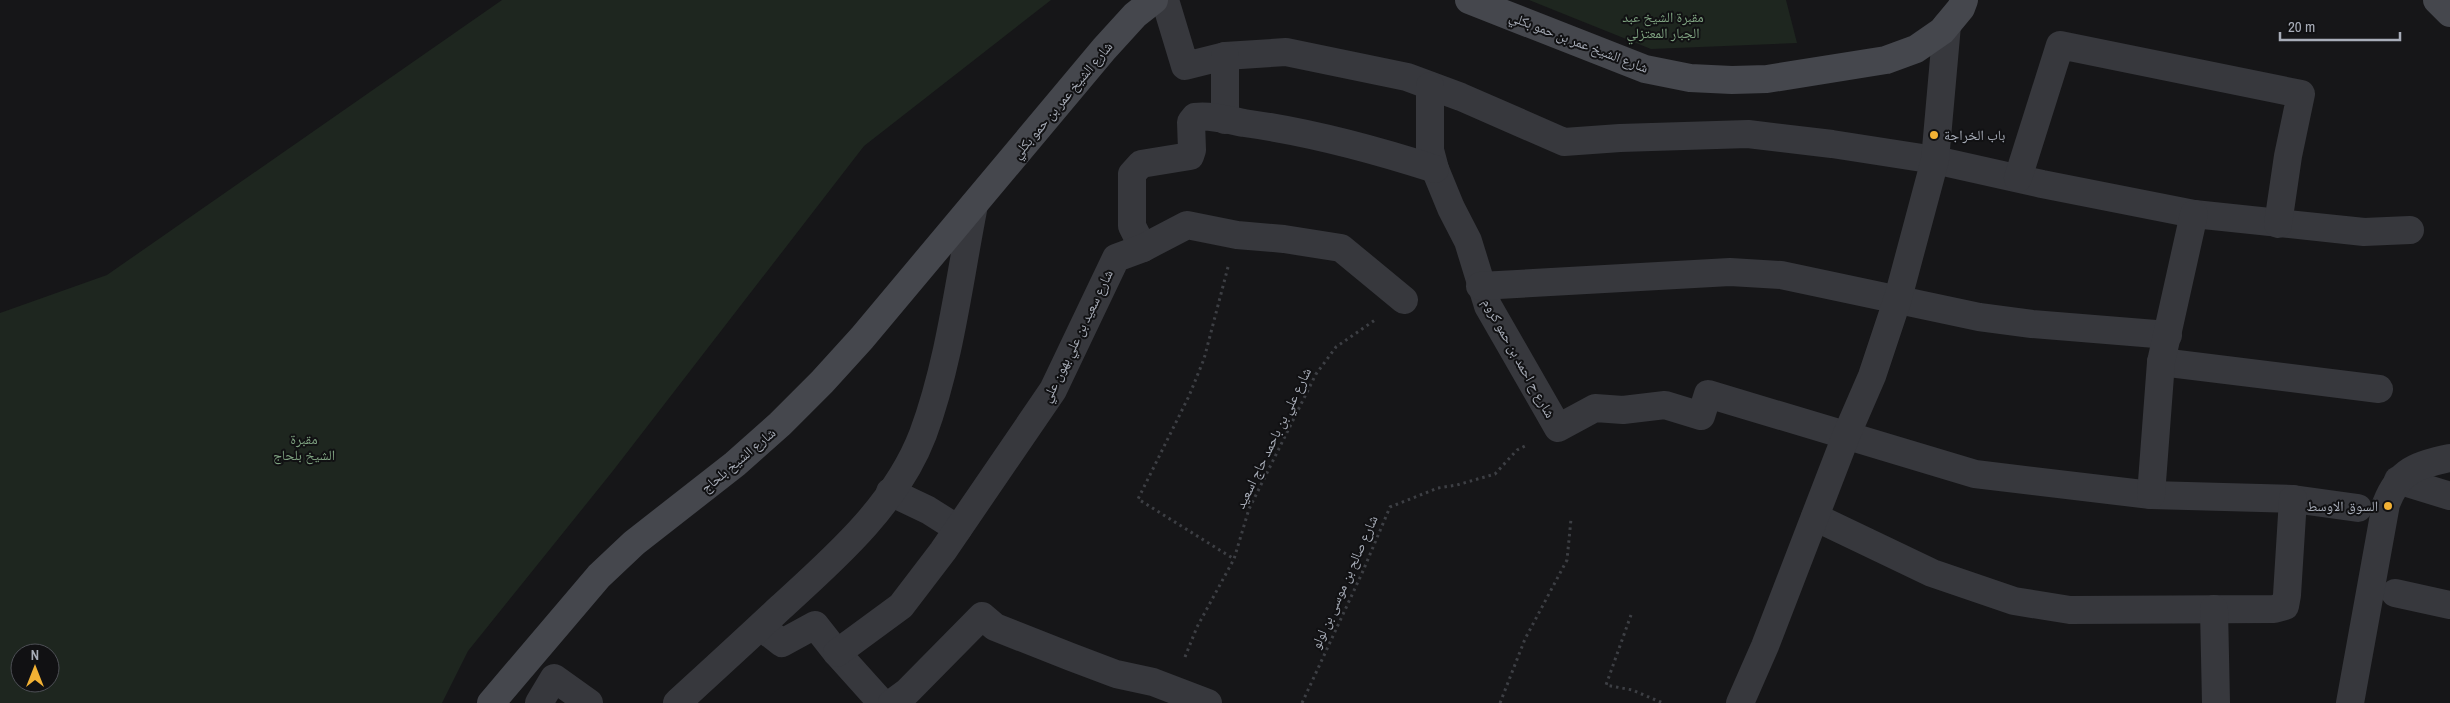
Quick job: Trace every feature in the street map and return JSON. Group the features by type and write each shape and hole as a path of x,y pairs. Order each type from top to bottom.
{"main road":[{"name":"شارع الشيخ عمر بن حمو بكلي","path":"974,205 1104,49 1135,15 1154,0"},
{"name":"شارع الشيخ عمر بن حمو بكلي","path":"1470,0 1644,69 1690,78 1767,78 1886,60 1916,49 1947,25 1964,0"},
{"path":"2437,0 2450,13"},
{"name":"شارع الشيخ بلحاج","path":"491,703 599,576 634,543 735,464 822,382 974,205"}],"street":[{"path":"1165,0 1184,66 1224,56 1286,52 1407,76 1564,142 1620,138 1748,134 1832,144 1935,160 2194,214 2364,232 2410,230"},
{"path":"1740,703 1846,436 1872,376 1898,298 1935,160 1947,25"},
{"path":"2018,178 2060,45 2301,94 2288,156 2278,224"},
{"path":"1224,56 1225,120"},
{"name":"شارع ح احمد بن حمو كروم","path":"1430,86 1430,150 1435,169 1451,208 1468,241 1480,286 1488,306 1558,428"},
{"path":"1143,248 1132,226 1131,180 1135,168 1140,164 1190,156 1192,150 1191,122 1195,117 1225,120 1332,139 1384,152 1435,169"},
{"path":"677,703 824,569 864,527 890,492 922,435 942,374 974,205"},
{"path":"2151,495 2162,362 2194,214"},
{"name":"شارع سعيد بن علي بهون علي","path":"837,653 902,606 958,530 1053,390 1116,258 1143,248 1187,225 1237,236 1341,248 1404,300"},
{"path":"1480,286 1730,272 1781,275 1898,298 1979,317 2032,324 2168,335"},
{"path":"2162,362 2379,389"},
{"path":"1558,428 1595,408 1623,410 1665,405 1701,416 1708,394 1975,474 2044,480 2151,495 2293,499 2358,508"},
{"path":"2350,703 2386,504 2398,480 2421,464 2450,458"},
{"path":"2398,480 2450,496"},
{"path":"890,492 928,510 958,530"},
{"path":"1815,518 1932,573 2014,601 2070,610 2274,609 2285,606 2293,499"},
{"path":"2396,593 2450,605"},
{"path":"2214,609 2216,703"},
{"path":"892,703 907,692 982,616 1000,629 1116,674 1153,682 1208,703"},
{"path":"760,626 782,643 815,625 837,653 882,703"},
{"path":"539,703 554,678 589,703"}],"path":[{"path":"1234,559 1138,499 1189,396 1204,358 1237,236"},
{"name":"شارع علي بن باحمد حاج اسعيد","path":"1172,690 1197,627 1234,559 1249,509 1316,374 1336,347 1404,300"},
{"name":"شارع صالح بن موسى بن لولو","path":"1302,703 1363,571 1390,507 1438,488 1457,485 1495,474 1517,450 1558,428"},
{"path":"1500,703 1525,638 1567,560 1571,519"},
{"path":"1631,615 1606,685 1632,690 1663,703"}],"green space":[{"name":"مقبرة الشيخ بلحاج","path":"502,0 1051,0 864,146 612,472 468,651 442,703 0,703 0,313 107,275"},
{"name":"مقبرة الشيخ عبد الجبار المعتزلي","path":"1529,0 1786,0 1797,43 1651,49"}],"place":[{"name":"باب الخراجة","path":"1934,135"},
{"name":"السوق الاوسط","path":"2388,506"}]}
